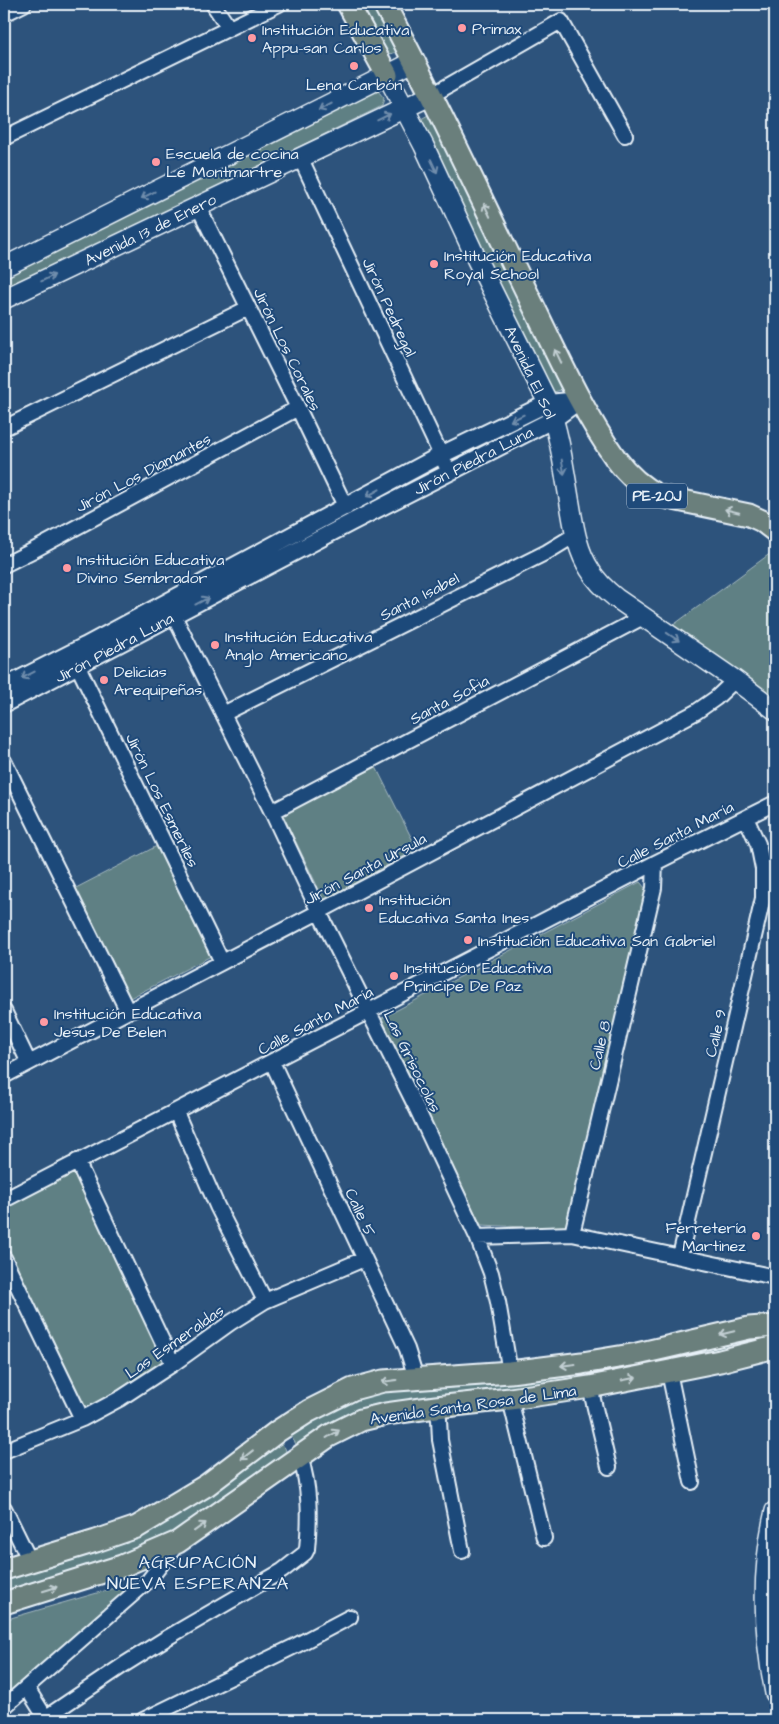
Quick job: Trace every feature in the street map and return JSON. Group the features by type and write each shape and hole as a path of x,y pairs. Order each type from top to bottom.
{"main road":[{"name":"Avenida El Sol","path":"348,4 404,107 551,411 575,535 589,570 601,586 616,598 775,710"},
{"name":"Avenida El Sol","path":"384,4 432,95 505,249 580,400 617,461 646,490 659,496 749,515 774,526"},
{"name":"Avenida 13 de Enero","path":"4,267 415,61"},
{"name":"Avenida 13 de Enero","path":"4,299 432,95"},
{"name":"Avenida Santa Rosa de Lima","path":"4,1569 137,1527 207,1486 278,1431 309,1411 353,1389 383,1381 510,1372 582,1364 637,1354 749,1328 775,1326"},
{"name":"Avenida Santa Rosa de Lima","path":"4,1603 114,1568 178,1542 329,1436 361,1420 386,1414 590,1387 669,1372 775,1347"},
{"path":"278,1431 300,1456"},
{"path":"775,1511 769,1537 766,1628 769,1662 775,1693"}],"street":[{"path":"4,14 24,4"},
{"path":"213,4 229,28"},
{"path":"4,138 279,4"},
{"path":"432,95 561,21 625,135"},
{"name":"Jirón Pedregal","path":"300,157 449,472"},
{"name":"Jirón Los Corales","path":"198,206 346,508"},
{"path":"4,428 248,308"},
{"name":"Jirón Piedra Luna","path":"4,704 74,660 441,456 580,400"},
{"name":"Jirón Los Diamantes","path":"4,565 298,408"},
{"name":"Jirón Piedra Luna","path":"4,687 74,660 174,616 449,472 551,411"},
{"name":"Santa Isabel","path":"223,714 547,552 575,535"},
{"name":"Las Grisocolas","path":"174,616 417,1109 477,1237 491,1273 510,1372"},
{"name":"Santa Sofia","path":"272,812 643,617"},
{"name":"Jirón Los Esmeriles","path":"74,660 222,962"},
{"name":"Jirón Santa Ursula","path":"4,1076 696,712 716,698 735,680"},
{"path":"4,761 127,1010"},
{"name":"Calle Santa María","path":"4,1200 655,863 775,803"},
{"name":"Calle 9","path":"680,1256 763,898 763,869 758,844 746,818"},
{"name":"Calle 8","path":"572,1234 654,888 655,863"},
{"path":"4,1011 29,1063"},
{"name":"Calle 5","path":"272,1062 407,1349 416,1378"},
{"path":"176,1112 218,1206 265,1301"},
{"path":"77,1161 173,1364"},
{"path":"477,1237 572,1234 775,1277"},
{"path":"4,1258 82,1419"},
{"name":"Las Esmeraldas","path":"4,1451 82,1419 121,1398 265,1301 364,1260"},
{"path":"669,1372 692,1482"},
{"path":"590,1387 609,1467"},
{"path":"510,1399 544,1538"},
{"path":"436,1407 439,1419 440,1440 462,1551"},
{"path":"27,1688 46,1719 157,1644 279,1573 305,1553 307,1549 309,1518 307,1477 300,1456"},
{"path":"4,1508 30,1561"},
{"path":"4,1707 148,1581 178,1542"},
{"path":"143,1720 295,1646 350,1616"}],"green space":[{"path":"356,4 377,4 400,45 397,52 386,55"},
{"path":"372,91 378,91 384,98 382,106 4,291 4,274"},
{"path":"430,114 564,389 554,392 548,390 420,127 421,119"},
{"path":"775,550 775,701 672,626"},
{"path":"376,767 417,849 324,900 283,815"},
{"path":"157,846 213,955 128,999 74,889"},
{"path":"640,882 646,889 568,1229 481,1225 382,1018"},
{"path":"74,1169 168,1365 87,1415 4,1244 4,1206"},
{"path":"771,1333 771,1339 766,1342 574,1382 470,1394 303,1445 296,1444 290,1435 291,1431 366,1391"},
{"path":"280,1442 285,1448 287,1455 220,1505 154,1545 4,1594 4,1576 61,1558"},
{"path":"142,1580 4,1698 4,1620"}],"place":[{"name":"Primax","path":"462,28"},
{"name":"Institución Educativa Appu-san Carlos","path":"252,38"},
{"name":"Lena Carbón","path":"354,66"},
{"name":"Escuela de cocina Le Montmartre","path":"156,162"},
{"name":"Institución Educativa Royal School","path":"434,264"},
{"name":"Institución Educativa Divino Sembrador","path":"67,568"},
{"name":"Institución Educativa Anglo Americano","path":"215,645"},
{"name":"Delicias Arequipeñas","path":"104,680"},
{"name":"Institución Educativa Santa Ines","path":"369,908"},
{"name":"Institución Educativa San Gabriel","path":"468,940"},
{"name":"Institución Educativa Principe De Paz","path":"394,976"},
{"name":"Institución Educativa Jesus De Belen","path":"44,1022"},
{"name":"Ferretería Martinez","path":"756,1236"}],"district":[{"name":"AGRUPACIÓN NUEVA ESPERANZA","path":"198,1572"}]}
